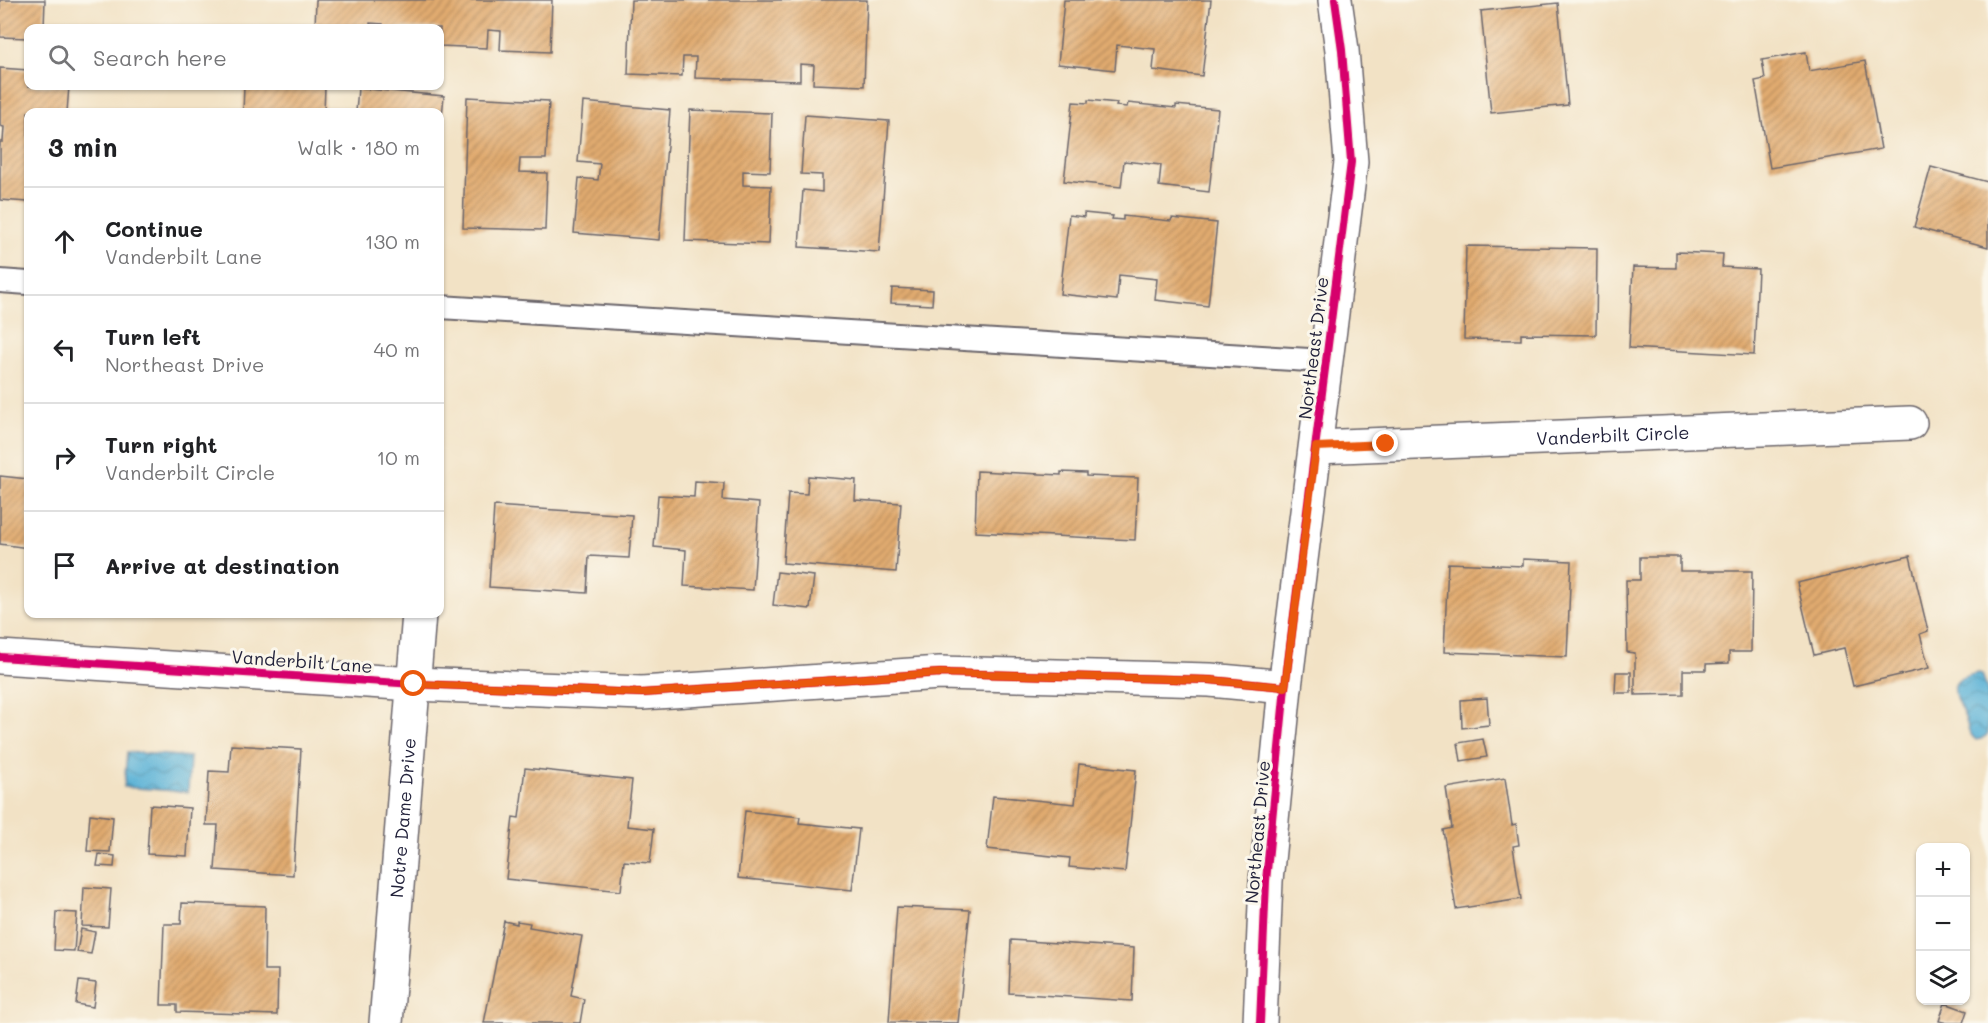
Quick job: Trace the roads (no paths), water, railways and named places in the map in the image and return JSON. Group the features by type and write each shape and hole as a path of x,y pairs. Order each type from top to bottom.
{"street":[{"name":"Northeast Drive","path":"1260,1023 1266,881 1285,687 1351,162 1342,50 1335,0"},
{"name":"Vanderbilt Circle","path":"1316,447 1910,423"},
{"name":"Notre Dame Drive","path":"386,1023 419,618"},
{"name":"Vanderbilt Lane","path":"0,657 414,684 642,693 940,673 1210,680 1285,687"}],"lane":[{"path":"0,281 24,283"},
{"path":"444,307 1326,361"}],"water":[{"path":"1982,674 1988,693 1988,734 1976,740 1969,731 1955,687 1961,679"},
{"path":"127,752 190,757 188,792 124,787"}]}
